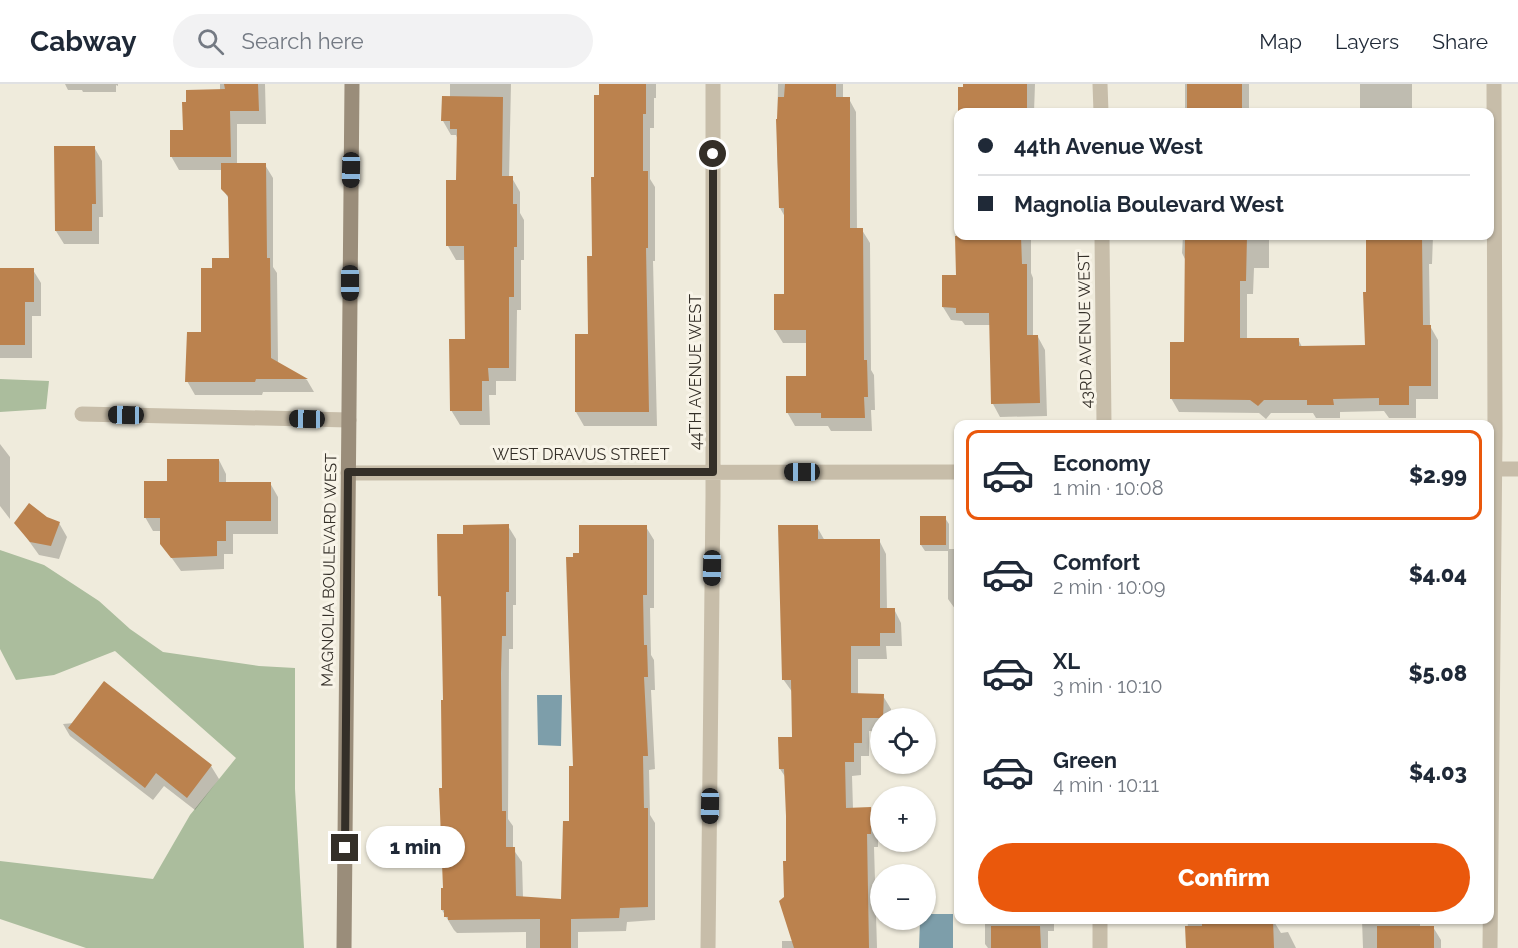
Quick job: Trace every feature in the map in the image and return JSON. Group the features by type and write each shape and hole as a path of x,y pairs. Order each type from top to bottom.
{"street":[{"name":"MAGNOLIA BOULEVARD WEST","path":"344,948 352,84"},
{"name":"44TH AVENUE WEST","path":"708,948 713,472 713,84"},
{"path":"1100,84 1101,108"},
{"path":"1494,84 1494,108"},
{"name":"43RD AVENUE WEST","path":"1102,240 1104,420"},
{"path":"1492,420 1493,240"},
{"path":"82,414 349,420"},
{"path":"1494,469 1518,469"},
{"name":"WEST DRAVUS STREET","path":"348,472 954,472"},
{"path":"1100,924 1100,948"},
{"path":"1490,924 1490,948"}],"green space":[{"path":"0,379 49,381 46,409 0,412"},
{"path":"0,550 44,565 99,601 130,629 163,652 259,666 295,668 295,789 304,948 86,948 0,919 0,861 153,879 190,815 236,758 115,651 54,675 16,680 0,649"}],"water":[{"path":"537,695 562,695 561,746 538,745"},
{"path":"936,914 953,914 953,948 919,948 920,930 936,930"}],"building":[{"path":"224,84 258,84 259,111 230,111 231,157 170,157 170,130 183,130 182,102 186,102 186,90 225,89"},
{"path":"599,84 646,84 646,114 643,114 643,171 648,171 648,248 646,248 649,412 575,412 575,334 588,334 587,256 592,256 591,177 594,177 594,95 599,95"},
{"path":"785,84 836,84 836,97 850,97 850,228 863,228 864,360 867,360 868,397 864,397 865,418 821,418 821,413 786,413 786,376 806,376 806,330 774,330 774,294 784,294 784,208 779,208 776,119 778,97 784,97"},
{"path":"963,84 1027,84 1027,108 958,108 958,87 963,87"},
{"path":"1187,84 1242,84 1242,108 1187,108"},
{"path":"442,96 503,97 502,176 513,176 513,204 517,204 514,297 509,297 509,368 488,368 489,381 482,381 482,411 450,411 449,339 465,339 464,246 446,246 446,180 456,180 457,129 450,129 450,121 441,121"},
{"path":"54,146 95,146 96,204 92,204 92,231 55,231"},
{"path":"221,163 266,163 271,358 308,379 185,382 187,332 201,332 201,268 212,268 212,258 229,258 228,196 221,189"},
{"path":"955,240 1021,240 1022,264 1027,264 1027,335 1038,335 1040,403 991,404 989,313 956,313 956,308 942,307 942,275 956,275"},
{"path":"1185,240 1247,240 1246,281 1240,281 1240,338 1299,338 1299,346 1365,345 1363,292 1366,292 1366,240 1422,240 1423,325 1431,325 1431,386 1409,386 1409,405 1379,405 1379,398 1333,399 1334,405 1307,405 1307,400 1264,400 1258,406 1250,400 1170,399 1170,342 1184,342"},
{"path":"0,268 34,268 34,302 25,302 25,345 0,345"},
{"path":"167,459 219,459 219,482 271,482 271,521 226,521 226,541 217,541 217,556 171,558 160,544 160,518 144,518 144,481 167,481"},
{"path":"29,503 47,517 60,522 51,546 30,542 14,523"},
{"path":"920,516 946,516 946,545 920,545"},
{"path":"509,524 509,592 506,592 506,636 502,636 501,673 502,811 506,811 506,847 515,847 516,896 561,899 563,821 569,821 569,766 573,766 566,557 573,557 573,553 579,553 579,525 647,525 647,595 643,595 644,645 647,645 648,677 644,677 648,756 643,756 644,808 648,808 648,907 620,908 619,918 571,919 571,948 540,948 540,919 448,920 448,917 444,917 444,910 441,910 441,888 443,888 439,788 442,788 441,700 443,700 437,534 463,534 463,525"},
{"path":"778,525 818,525 818,539 880,539 880,608 895,608 895,633 880,633 880,646 851,646 851,693 884,694 883,708 870,708 870,718 862,718 862,743 854,743 854,762 845,762 846,808 870,807 870,834 867,834 869,948 794,948 779,901 784,897 783,861 786,861 786,816 784,769 779,769 778,737 792,737 791,680 782,680"},
{"path":"104,681 212,765 187,798 156,773 145,788 68,728"},
{"path":"1202,924 1273,924 1274,948 1186,948 1185,926 1202,926"},
{"path":"991,926 1040,926 1041,948 991,948"},
{"path":"1377,926 1434,926 1434,948 1377,948"}],"route":[{"path":"345,848 348,472 713,472 713,154"}]}
